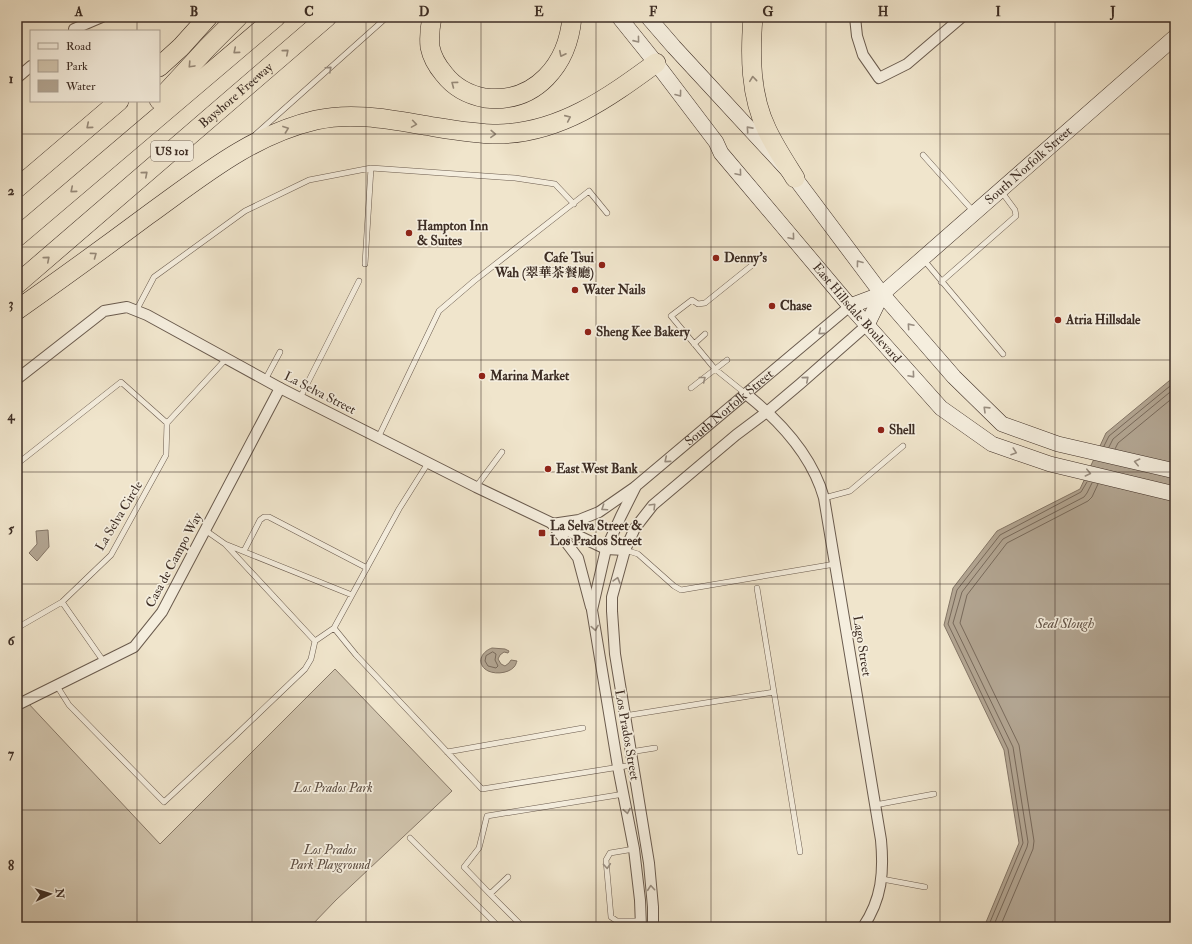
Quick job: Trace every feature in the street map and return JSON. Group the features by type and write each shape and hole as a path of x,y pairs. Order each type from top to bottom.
{"highway":[{"path":"160,66 181,47 208,17"},
{"path":"160,98 238,17"},
{"name":"US 101","path":"17,237 276,17"},
{"name":"Bayshore Freeway","path":"17,284 327,17"},
{"path":"432,17 429,31 430,49 438,66 449,80 463,91 479,97 495,99 511,97 526,92 541,82 553,71 567,42 572,17"},
{"path":"753,17 752,66 754,89 766,128 775,147 794,178"},
{"path":"17,310 215,167 250,145 282,130 318,120 336,117 376,118 477,133 499,134 540,128 560,122 597,104 656,63"},
{"path":"17,188 118,102"},
{"path":"95,171 156,102"}],"main road":[{"name":"East Hillsdale Boulevard","path":"619,17 716,142 721,153 850,306 941,408 992,444 1050,464 1175,494"},
{"path":"648,17 794,178 882,294 954,377 1002,424 1058,444 1175,471"},
{"name":"South Norfolk Street","path":"850,306 882,294 1175,37"},
{"path":"656,63 674,47"},
{"name":"South Norfolk Street","path":"867,325 882,294"}],"street":[{"path":"73,30 83,17"},
{"path":"73,30 102,17"},
{"path":"855,17 857,36 862,55 879,78 907,64 962,17"},
{"path":"17,78 30,67"},
{"name":"South Norfolk Street","path":"606,549 636,486 850,306"},
{"name":"La Selva Street","path":"17,379 104,311 127,307 147,315 280,388 476,487 606,549 625,550"},
{"name":"South Norfolk Street","path":"625,550 635,528 653,505 736,435 768,411 867,325"},
{"name":"Casa de Campo Way","path":"17,706 134,647 162,612 280,388"},
{"name":"Lago Street","path":"746,394 768,411 790,435 814,471 824,498 883,858 882,879 877,901 870,918 863,927"},
{"path":"592,610 578,558 552,524 579,520 599,512 636,486"},
{"name":"Los Prados Street","path":"606,549 592,610 618,767 634,849 640,900 641,924"},
{"name":"Los Prados Street","path":"625,550 612,597 615,654 649,863 653,907 653,927"}],"lane":[{"path":"254,135 387,17"},
{"path":"215,167 248,140"},
{"path":"923,155 975,213"},
{"path":"365,264 371,168"},
{"path":"136,311 154,277 245,211 309,180 371,168 515,178 555,184 574,204"},
{"path":"941,282 1016,216 1015,210 1000,190"},
{"path":"378,438 439,311 474,281 589,191 607,212"},
{"path":"922,258 1003,354"},
{"path":"746,394 715,369 671,316 692,300 698,304 705,303 751,266"},
{"path":"300,398 359,281"},
{"path":"694,344 705,334"},
{"path":"265,380 280,352"},
{"path":"17,464 121,382 167,423 226,359"},
{"path":"691,388 728,360"},
{"name":"La Selva Circle","path":"17,628 62,602 111,555 166,455 167,423"},
{"path":"824,498 850,490 903,446"},
{"path":"476,487 502,452"},
{"path":"57,686 69,705 164,802 305,668 311,659 315,641 334,628 399,509 428,463"},
{"path":"244,551 260,520 264,517 269,517 367,568"},
{"path":"205,530 225,544 315,641"},
{"path":"225,544 352,595"},
{"path":"625,550 638,554 674,586 681,590 835,564"},
{"path":"757,588 800,852"},
{"path":"62,602 104,662"},
{"path":"334,628 356,655 482,789 632,765"},
{"path":"624,716 774,692"},
{"path":"447,752 583,728"},
{"path":"630,752 655,748"},
{"path":"523,927 464,867 479,848 487,816 624,794"},
{"path":"875,805 934,794"},
{"path":"410,838 499,927"},
{"path":"634,849 610,853 606,860 611,917 617,921 641,924"},
{"path":"490,894 508,877"},
{"path":"882,879 926,886"}],"green space":[{"name":"Los Prados Park","path":"335,669 452,791 336,900 310,927 17,927 17,706 27,702 160,844"}],"water":[{"name":"Seal Slough","path":"1175,376 1175,927 984,927 1019,843 1004,750 944,625 953,588 997,531 1080,489 1106,433"},
{"path":"48,530 49,547 37,561 29,553 37,544 36,531"},
{"path":"492,648 505,649 509,651 508,653 504,652 498,659 501,664 505,666 511,660 517,661 515,666 508,671 500,673 485,669 481,663 483,654"}],"place":[{"name":"Hampton Inn & Suites","path":"409,233"},
{"name":"Denny's","path":"716,258"},
{"name":"Cafe Tsui Wah (翠華茶餐廳)","path":"602,265"},
{"name":"Water Nails","path":"575,290"},
{"name":"Chase","path":"772,306"},
{"name":"Atria Hillsdale","path":"1058,320"},
{"name":"Sheng Kee Bakery","path":"588,332"},
{"name":"Marina Market","path":"482,376"},
{"name":"Shell","path":"881,430"},
{"name":"East West Bank","path":"548,469"},
{"name":"La Selva Street & Los Prados Street","path":"542,533"}],"park label":[{"name":"Los Prados Park Playground","path":"330,858"}]}
